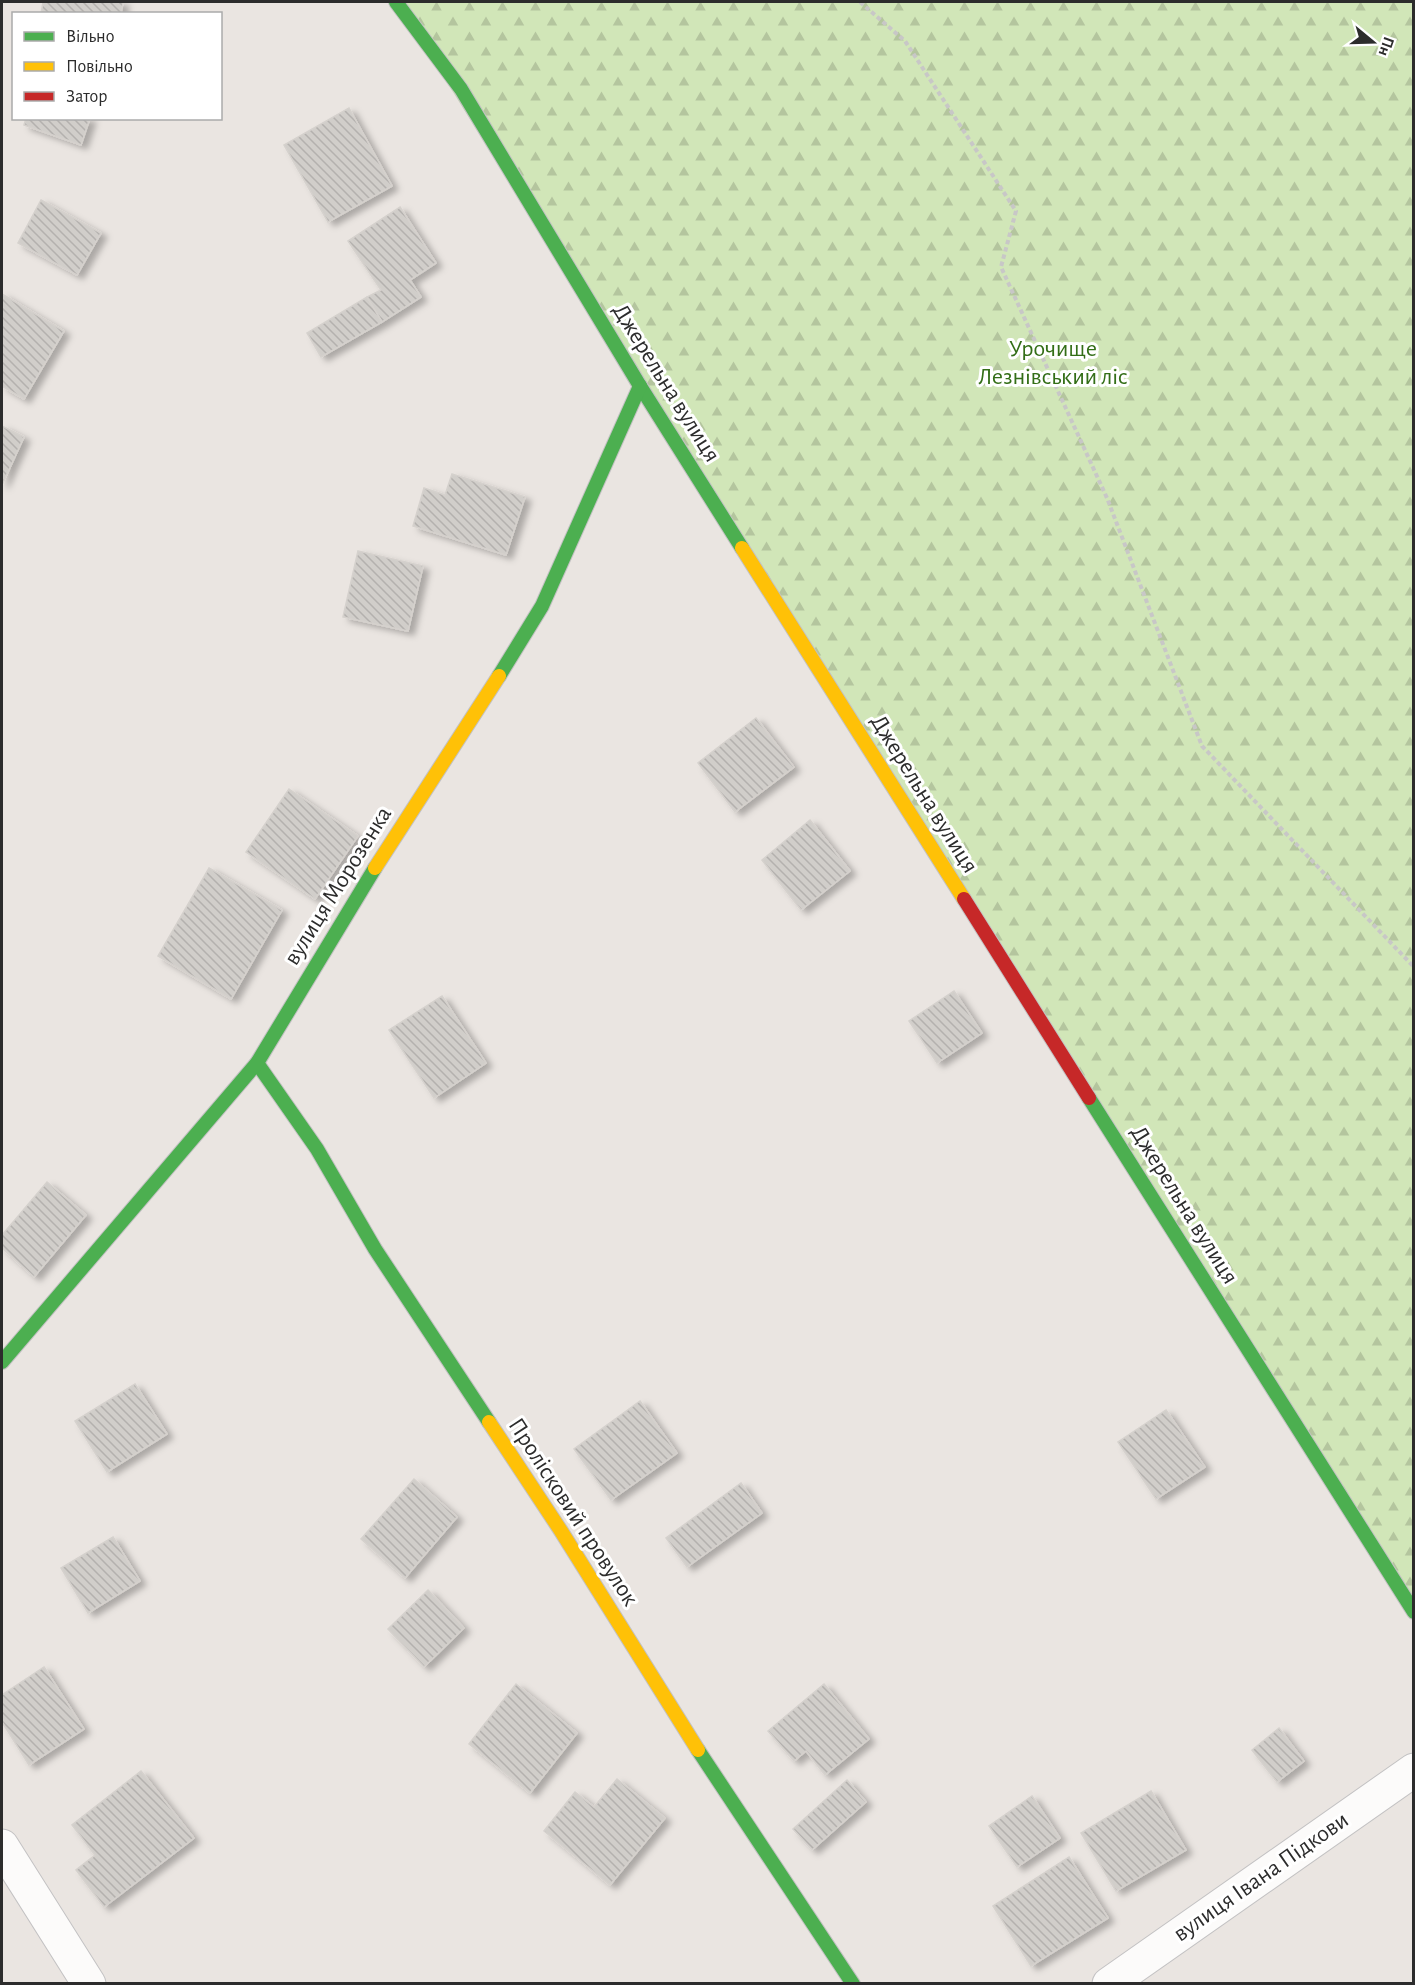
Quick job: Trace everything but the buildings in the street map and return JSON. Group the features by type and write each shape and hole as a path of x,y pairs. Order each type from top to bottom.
{"street":[{"name":"Джерельна вулиця","path":"396,2 461,89 640,386 1413,1612"},
{"name":"вулиця Морозенка","path":"2,1362 257,1063 390,843 462,736 542,606 640,386"},
{"name":"Пролісковий провулок","path":"257,1063 317,1149 375,1249 561,1531 659,1692 854,1983"},
{"name":"вулиця Івана Підкови","path":"1109,1983 1413,1770"},
{"path":"2,1846 88,1983"}],"path":[{"path":"860,2 906,41 1016,211 1001,267 1107,498 1202,746 1413,966"}],"green space":[{"name":"Урочище Лезнівський ліс","path":"396,2 1413,2 1413,1612"}],"traffic: fast":[{"path":"396,2 461,89 640,386 742,548"},
{"path":"499,676 542,606 640,386"},
{"path":"2,1362 257,1063 375,868"},
{"path":"257,1063 317,1149 375,1249 489,1422"},
{"path":"1089,1098 1414,1612"},
{"path":"698,1750 853,1984"}],"traffic: slow":[{"path":"742,548 964,899"},
{"path":"375,868 499,676"},
{"path":"489,1422 561,1531 698,1750"}],"traffic: jam":[{"path":"964,899 1089,1098"}]}
